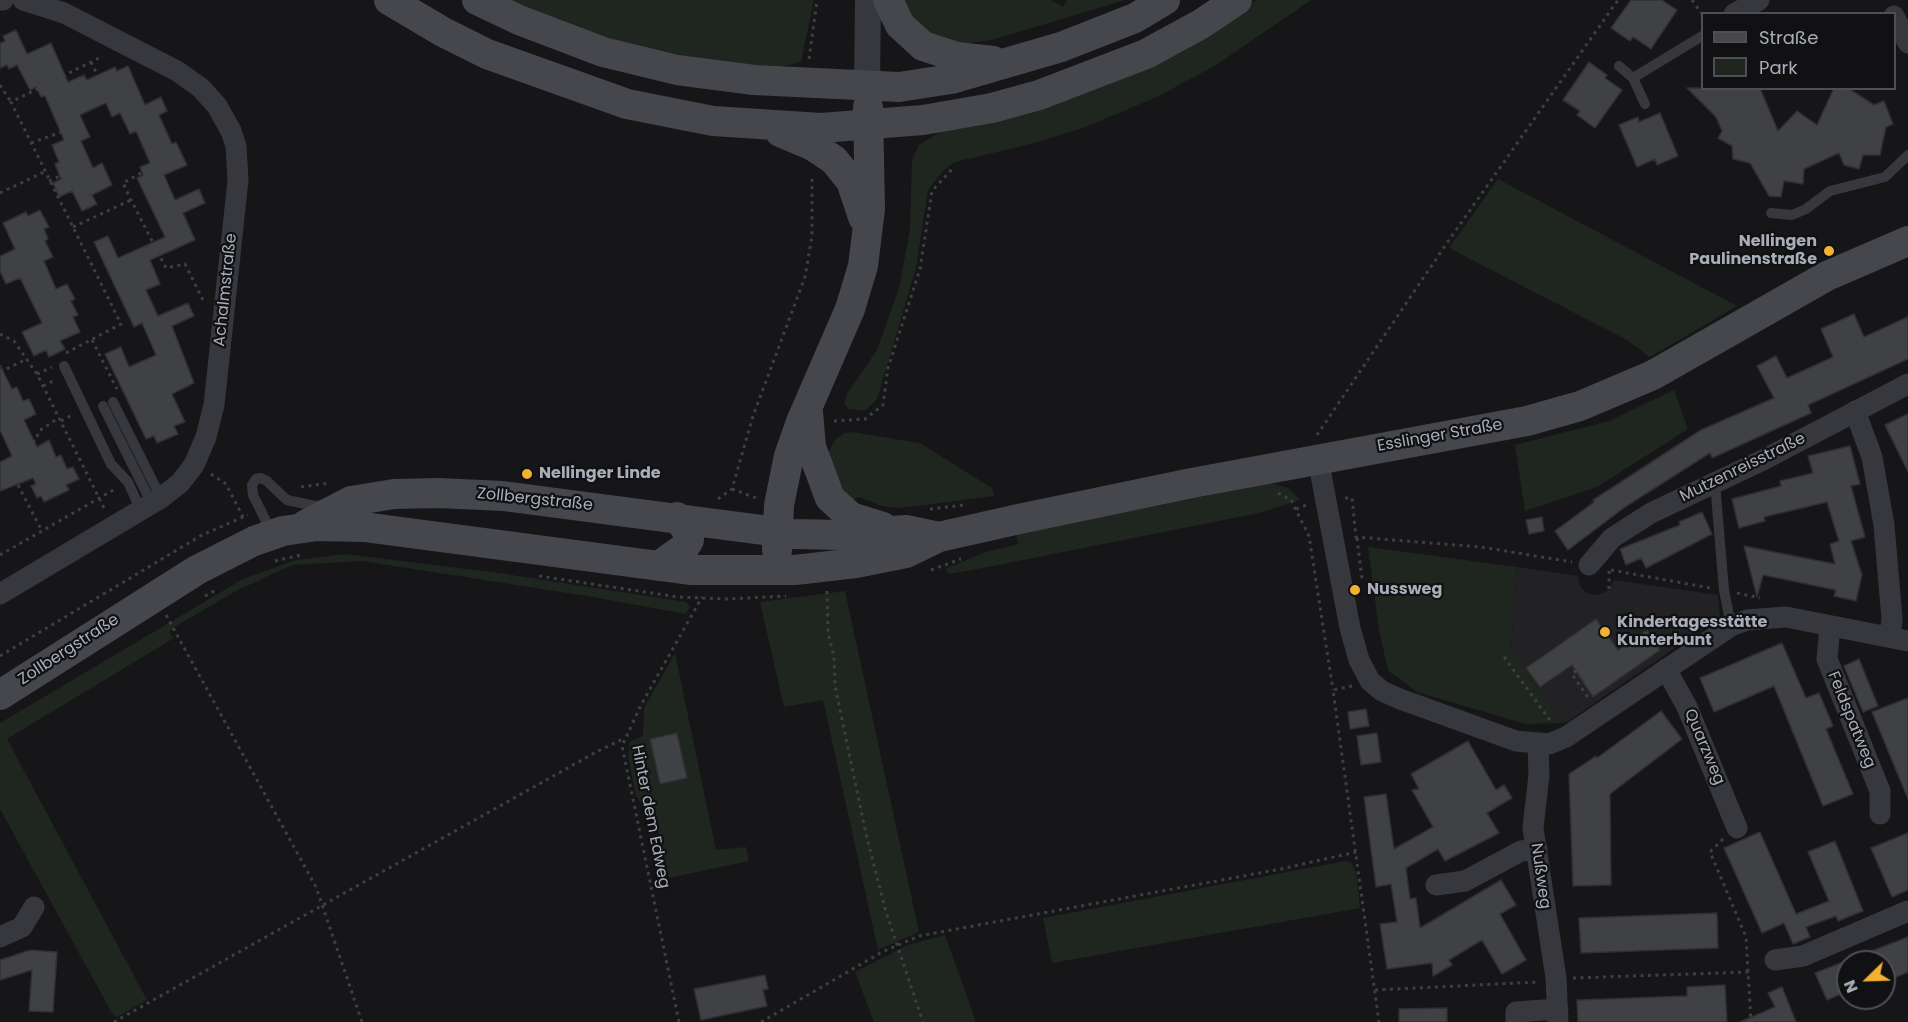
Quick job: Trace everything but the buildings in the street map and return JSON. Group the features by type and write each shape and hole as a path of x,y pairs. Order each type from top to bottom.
{"main road":[{"path":"389,0 476,49 603,96 672,114 764,126 821,128 868,126 956,115 1060,88 1146,54 1201,24 1237,0"},
{"path":"477,0 574,42 614,55 677,70 754,81 867,86 922,85 1014,61 1113,28 1165,0"},
{"path":"888,0 907,34 931,50 968,59 1014,61"},
{"path":"784,583 777,532 789,456 850,309 863,266 867,240 870,179 867,86"},
{"path":"764,126 813,146 843,170 857,194 867,240"},
{"name":"Esslinger Straße","path":"784,583 856,563 906,553 939,537 1316,450 1527,421 1598,399 1653,375 1827,276 1908,241"},
{"path":"808,411 816,466 835,505 850,517 893,529"},
{"name":"Zollbergstraße","path":"281,538 351,501 409,493 467,493 676,517 777,532"},
{"path":"659,566 684,548 689,540 688,532 676,517"},
{"name":"Zollbergstraße","path":"0,694 164,612 221,557 281,538 364,527 784,583"},
{"name":"Esslinger Straße","path":"777,532 842,535 893,529 912,530 939,537"}],"street":[{"name":"Achalmstraße","path":"0,594 151,504 180,483 194,465 211,422 238,180 236,146 231,131 218,106 201,88 177,71 49,6 23,0"},
{"path":"867,86 868,0"},
{"path":"1738,12 1759,0"},
{"path":"1896,19 1908,43"},
{"name":"Mutzenreisstraße","path":"1599,567 1605,544 1627,528 1908,384"},
{"path":"1316,450 1351,635 1367,677 1382,691 1447,718 1516,741 1549,744 1564,738 1601,716 1731,626 1771,616 1899,639 1892,619 1884,525 1872,457 1855,411"},
{"name":"Feldspatweg","path":"1830,626 1827,659 1880,791 1880,814"},
{"name":"Quarzweg","path":"1666,669 1687,707 1737,828"},
{"name":"Nußweg","path":"1516,1022 1516,1012 1558,1015 1556,980 1533,809 1539,775 1538,744"},
{"path":"1436,885 1466,881 1521,851 1537,849"},
{"path":"0,937 22,927 34,907"},
{"path":"1775,960 1803,956 1908,911"}],"lane":[{"path":"1633,78 1701,37"},
{"path":"1619,66 1633,78 1645,104"},
{"path":"1771,213 1792,215 1806,209 1830,191 1884,177 1908,155"},
{"path":"62,361 111,464 151,504"},
{"path":"108,404 151,504"},
{"path":"281,538 254,495 252,485 256,479 261,478 267,481 287,500 315,506 351,501"},
{"path":"1715,483 1724,591 1731,626"}],"path":[{"path":"809,59 817,0"},
{"path":"1316,450 1449,240 1618,0"},
{"path":"1692,0 1701,13"},
{"path":"11,102 125,44"},
{"path":"91,62 103,86"},
{"path":"0,85 2,84 121,324 62,361"},
{"path":"31,143 61,132"},
{"path":"808,411 852,422 870,417 884,405 888,368 920,269 933,191 953,168"},
{"path":"0,193 44,172"},
{"path":"141,173 123,183 131,200 166,268 185,264 222,332"},
{"path":"724,498 732,489 753,416 805,276 812,236 812,173"},
{"path":"49,181 58,177 64,181 74,176"},
{"path":"73,227 131,200"},
{"path":"0,334 14,341 40,380 57,418 115,527"},
{"path":"0,372 27,359"},
{"path":"26,446 36,441 39,431 57,418"},
{"path":"194,465 226,484 243,517 281,538"},
{"path":"18,485 42,531"},
{"path":"1274,492 1285,495 1296,509 1312,547 1379,1022"},
{"path":"1296,509 1325,501 1352,498 1356,537 1481,547 1724,591"},
{"path":"925,509 973,503"},
{"path":"0,656 202,535 243,517"},
{"path":"1599,567 1609,590"},
{"path":"529,575 701,599 784,583"},
{"path":"196,601 225,584"},
{"path":"827,591 828,633 834,672 866,834 886,912 923,1022"},
{"name":"Hinter dem Edweg","path":"680,1022 623,756 623,739 701,599"},
{"path":"164,612 302,861 323,905 362,1022"},
{"path":"1503,657 1564,738"},
{"path":"1582,666 1572,674 1601,716"},
{"path":"1332,690 1354,686 1367,677"},
{"path":"114,1022 623,739"},
{"path":"1737,828 1710,852 1746,937 1751,1022"},
{"path":"761,1022 898,944 919,936 1281,869 1356,852"},
{"path":"1375,990 1749,972"}],"shaded area":[{"name":"Kindertagesstätte Kunterbunt","path":"1517,567 1578,576 1580,586 1586,593 1598,595 1609,590 1614,580 1718,595 1720,617 1567,722 1561,723 1511,647"}],"green space":[{"path":"506,0 814,0 801,62 776,68 699,60 615,42"},
{"path":"902,0 1051,0 1063,7 1067,0 1125,0 992,40 961,44 936,38 917,24"},
{"path":"1257,0 1311,0 1216,65 1157,97 1083,128 1031,144 955,162 944,170 928,190 916,268 877,399 865,411 848,409 844,403 847,394 877,350 899,288 910,229 912,160 919,145 941,131 1221,26"},
{"path":"1498,179 1737,306 1650,357 1627,340 1449,248"},
{"path":"1674,390 1688,429 1597,487 1525,511 1515,445 1609,421"},
{"path":"852,432 920,443 992,488 994,496 900,508 882,506 859,497 849,501 838,490 828,453 835,440 844,433"},
{"path":"1270,483 1288,488 1300,500 1259,513 993,566 949,574 945,569 983,553 1018,544 1016,534"},
{"path":"1368,547 1517,567 1511,647 1561,723 1525,724 1417,692 1388,670 1379,630"},
{"path":"345,554 499,573 686,602 690,607 686,614 362,561 292,565 236,591 176,626 169,632 174,638 7,739 147,1000 117,1017 113,1015 0,809 0,723 243,579 296,560"},
{"path":"845,591 919,932 878,950 823,700 784,707 760,602"},
{"path":"675,653 716,850 746,847 749,861 669,878 657,825 636,796 628,756 630,742 643,736 644,708"},
{"path":"1346,861 1351,863 1356,872 1360,908 1052,963 1043,918"},
{"path":"945,935 976,1022 874,1022 855,972 908,945"}],"place":[{"name":"Nellingen Paulinenstraße","path":"1829,251"},
{"name":"Nellinger Linde","path":"527,474"},
{"name":"Nussweg","path":"1355,590"},
{"name":"Kindertagesstätte Kunterbunt","path":"1605,632"}]}
